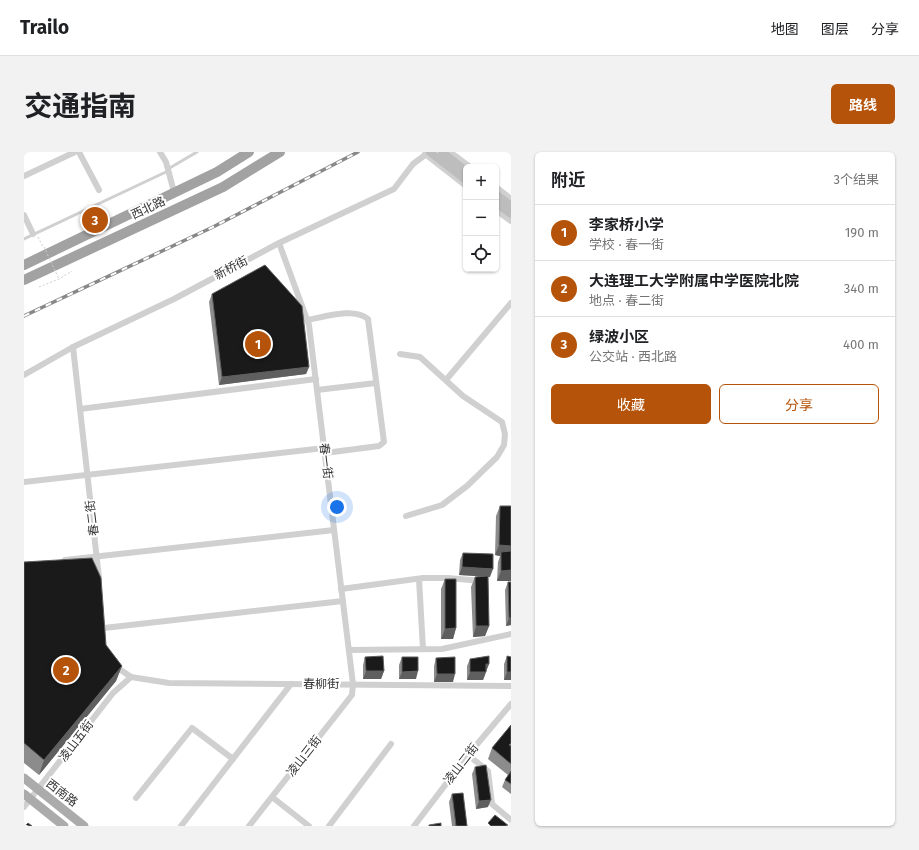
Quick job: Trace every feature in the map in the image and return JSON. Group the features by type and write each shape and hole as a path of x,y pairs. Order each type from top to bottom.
{"highway":[{"name":"西北路","path":"24,265 217,172 249,152"},
{"name":"西北路","path":"24,280 223,187 280,152"}],"main road":[{"path":"442,152 463,169"},
{"path":"428,153 463,178"},
{"path":"499,203 511,206"},
{"path":"499,204 511,214"},
{"name":"西南路","path":"24,778 84,826"},
{"name":"西南路","path":"27,797 64,826"}],"street":[{"path":"24,176 75,152"},
{"path":"79,152 100,190"},
{"path":"160,152 168,170 174,192"},
{"path":"450,152 466,164"},
{"path":"428,153 463,183"},
{"name":"新桥街","path":"24,375 73,348 174,299 279,242 394,189 413,164 428,153"},
{"path":"499,189 511,199"},
{"path":"499,205 511,221"},
{"path":"24,215 36,235"},
{"name":"春一街","path":"279,242 307,320 316,380 353,684"},
{"path":"446,380 511,303"},
{"path":"24,482 324,450 379,446 384,442 368,319 363,315 354,313 307,320"},
{"name":"春二街","path":"73,348 100,585"},
{"path":"400,354 420,357 463,396 502,422 505,434 504,445 497,457 456,495 442,505 406,516"},
{"path":"80,409 316,380"},
{"path":"317,390 376,383"},
{"path":"60,560 334,530"},
{"path":"341,589 419,579 448,578 481,581"},
{"path":"419,579 423,649"},
{"path":"104,621 105,631 343,601"},
{"path":"349,650 442,649 511,634"},
{"path":"110,659 118,669 131,678"},
{"name":"春柳街","path":"131,678 169,684 511,686"},
{"name":"凌山五街","path":"24,808 27,797 39,790 113,693 131,678"},
{"path":"181,826 291,684"},
{"name":"凌山三街","path":"249,826 352,695 353,684"},
{"name":"凌山二街","path":"414,826 468,755 511,704"},
{"path":"92,708 98,713"},
{"path":"136,798 192,728 233,759"},
{"path":"329,826 391,744"},
{"path":"468,755 488,771 492,804 511,820"},
{"path":"272,797 309,826"}],"lane":[{"path":"24,239 36,235 168,170 197,152"}],"path":[{"path":"36,235 44,247 59,280"},
{"path":"39,287 59,280 72,271"}],"building":[{"path":"265,265 302,306 309,367 222,377 212,294"},
{"path":"500,506 511,506 511,546 499,545"},
{"path":"511,551 511,570 501,571 501,552"},
{"path":"463,553 493,554 493,569 462,567"},
{"path":"92,558 101,578 106,645 122,666 44,760 24,743 24,562"},
{"path":"488,576 489,626 476,626 475,577"},
{"path":"445,579 456,579 456,628 445,629"},
{"path":"508,582 511,582 511,618 509,618"},
{"path":"383,656 384,671 366,671 365,657"},
{"path":"489,656 489,664 486,664 486,672 470,672 470,659"},
{"path":"507,656 511,657 511,672 507,672"},
{"path":"402,657 418,657 418,671 402,672"},
{"path":"455,657 455,674 437,674 436,658"},
{"path":"511,725 511,743 509,745 511,746 511,764 492,748"},
{"path":"486,765 491,800 479,801 475,767"},
{"path":"511,771 511,784 505,780"},
{"path":"463,793 467,826 456,826 452,794"},
{"path":"495,815 509,826 491,826 488,823"},
{"path":"28,823 32,826 25,826"},
{"path":"441,823 441,826 429,826 429,825"}],"railway":[{"path":"24,316 213,227 358,152"}],"place":[{"name":"绿波小区","path":"95,220"},
{"name":"李家桥小学","path":"258,344"},
{"name":"大连理工大学附属中学医院北院","path":"66,670"}]}
